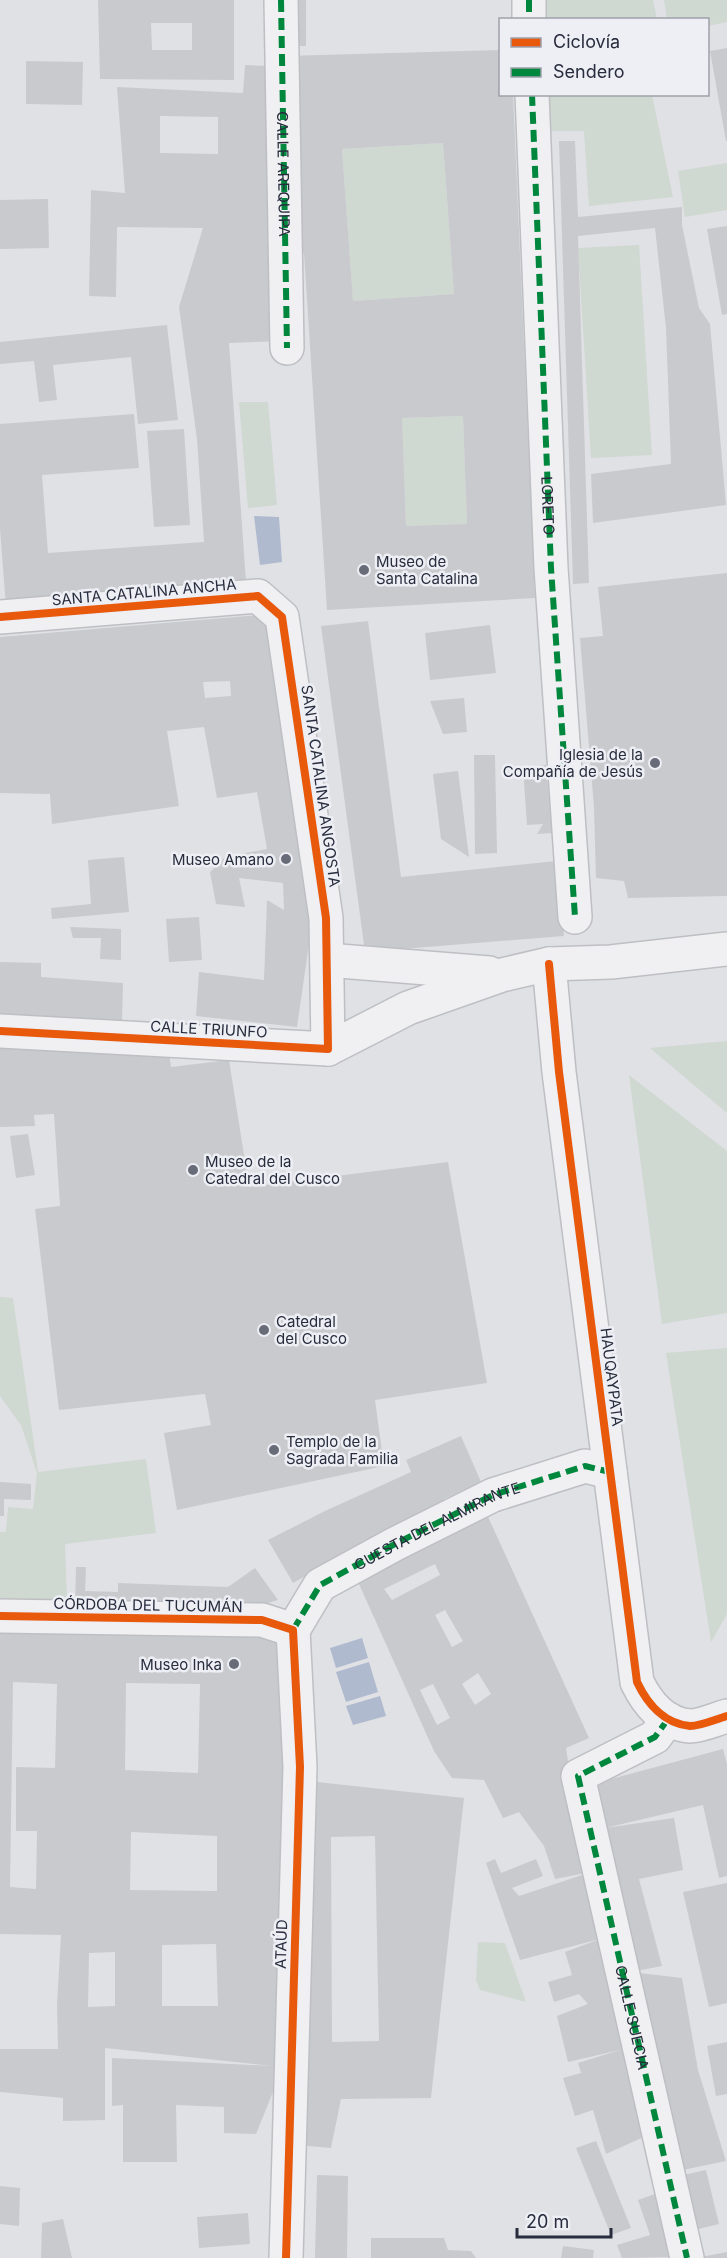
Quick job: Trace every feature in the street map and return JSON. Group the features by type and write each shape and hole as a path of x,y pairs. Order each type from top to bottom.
{"street":[{"name":"CALLE AREQUIPA","path":"281,0 286,348"},
{"path":"529,0 529,18"},
{"name":"LORETO","path":"532,96 551,568 575,917"},
{"name":"SANTA CATALINA ANCHA","path":"0,617 258,596 282,617"},
{"name":"SANTA CATALINA ANGOSTA","path":"282,617 326,918 327,960"},
{"path":"502,975 327,960 328,1049 408,1008 502,975 549,964 611,962 727,949"},
{"name":"HAUQAYPATA","path":"549,964 559,1072 637,1682 646,1701 668,1719"},
{"name":"CALLE TRIUNFO","path":"0,1031 328,1049"},
{"name":"CUESTA DEL ALMIRANTE","path":"293,1630 320,1584 493,1495 585,1467 610,1472"},
{"name":"CÓRDOBA DEL TUCUMÁN","path":"0,1616 262,1620 293,1630"},
{"name":"ATAÚD","path":"286,2258 300,1767 293,1630"},
{"path":"668,1719 690,1726 727,1716"},
{"name":"CALLE SUECIA","path":"668,1719 655,1737 578,1776 687,2258"}],"shaded area":[{"path":"543,0 653,0 657,18 544,18"},
{"path":"664,0 727,0 727,22 709,26 709,18 667,18"},
{"path":"547,96 652,96 673,197 589,206 584,131 549,131"},
{"path":"443,143 454,294 353,301 342,149"},
{"path":"727,163 727,210 685,217 678,171"},
{"path":"639,245 652,455 591,458 578,248"},
{"path":"239,402 268,402 277,505 248,508"},
{"path":"463,416 467,524 406,526 402,418"},
{"path":"727,1041 727,1113 650,1048"},
{"path":"629,1075 727,1151 727,1313 662,1324"},
{"path":"0,1297 13,1298 38,1472 146,1459 156,1533 65,1544 67,1604 0,1599 0,1532 6,1532 8,1507 33,1509 37,1473 21,1425 0,1396"},
{"path":"727,1348 727,1614 711,1642 666,1353"},
{"path":"478,1942 505,1943 526,2002 480,1990 476,1980"}],"water":[{"path":"254,516 279,517 282,562 260,565"},
{"path":"362,1638 368,1658 336,1668 330,1648"},
{"path":"369,1662 378,1692 346,1702 336,1672"},
{"path":"380,1696 386,1716 353,1725 346,1706"}],"building":[{"path":"98,0 234,0 234,80 100,79","holes":["151,23 192,23 192,50 152,50"]},
{"path":"287,0 306,0 306,46 287,46"},
{"path":"727,48 727,141 726,141 710,51"},
{"path":"499,50 499,96 513,96 535,598 327,610 304,253 289,254 285,56","holes":["443,143 454,294 353,301 342,149","463,416 467,524 406,526 402,418"]},
{"path":"26,61 83,62 82,105 26,104"},
{"path":"245,65 269,66 280,341 229,343 246,582 6,607 0,529 0,424 134,414 139,468 42,475 48,553 204,542 197,439 179,307 203,228 117,227 116,297 89,296 91,190 125,193 117,87 243,93","holes":["160,116 218,117 218,154 160,153"]},
{"path":"559,141 575,141 578,217 682,207 682,225 699,308 710,324 726,505 593,523 591,474 671,464 666,328 655,228 578,236 589,583 573,584"},
{"path":"48,199 49,248 0,249 0,200"},
{"path":"727,226 727,314 722,315 707,229"},
{"path":"167,325 178,420 138,424 131,357 53,365 57,400 39,402 34,361 0,364 0,342"},
{"path":"184,429 190,525 154,527 147,431"},
{"name":"Iglesia de la Compañía de Jesús","path":"727,573 727,896 628,898 624,881 596,878 594,807 580,638 603,636 598,587"},
{"path":"272,614 288,727 281,728 313,916 297,1027 196,1016 199,972 264,980 267,900 284,910 283,883 239,878 245,907 216,904 210,872 225,857 267,849 257,792 217,798 204,727 167,731 179,806 52,824 50,794 0,793 0,637","holes":["230,681 231,696 205,698 203,682"]},
{"path":"368,621 401,877 556,861 564,936 365,952 321,626"},
{"path":"490,625 496,673 430,680 425,633"},
{"path":"464,698 467,732 443,734 430,701"},
{"path":"474,755 495,755 497,853 475,854"},
{"path":"546,765 552,833 537,834 543,824 527,825 523,767"},
{"path":"458,771 469,857 441,839 433,774"},
{"path":"124,857 129,912 52,919 51,908 91,904 88,860"},
{"path":"199,917 202,960 169,962 166,919"},
{"path":"70,927 121,929 121,960 100,959 101,938 73,938"},
{"path":"0,962 41,963 41,977 123,983 122,1021 0,1020"},
{"name":"Catedral del Cusco","path":"0,1037 169,1052 171,1067 229,1060 249,1187 448,1162 487,1383 375,1400 384,1466 177,1510 164,1433 211,1425 205,1394 59,1410 35,1209 60,1206 54,1114 34,1115 35,1126 0,1127"},
{"path":"28,1134 35,1175 16,1178 10,1136"},
{"path":"461,1436 481,1482 444,1499 447,1506 345,1554 293,1583 268,1540 411,1472 406,1460"},
{"path":"0,1482 31,1484 31,1500 4,1499 4,1516 0,1516"},
{"path":"484,1508 589,1738 566,1748 579,1832 591,1872 555,1879 544,1846 519,1812 503,1818 484,1780 452,1778 434,1751 354,1573","holes":["435,1564 440,1575 392,1600 384,1589","445,1610 463,1641 452,1647 435,1615","478,1673 491,1694 475,1705 462,1684","433,1684 450,1718 437,1725 420,1690"]},
{"path":"76,1567 86,1567 85,1591 118,1592 118,1583 228,1587 255,1568 278,1600 238,1612 75,1608"},
{"path":"0,1626 204,1631 283,1639 286,2002 283,2067 256,2134 224,2133 224,2107 176,2105 177,2162 123,2162 123,2105 112,2106 112,2058 272,2066 105,2048 105,2120 63,2121 63,2098 0,2092 0,2049 58,2049 57,2005 61,1935 0,1934","holes":["13,1682 57,1684 55,1768 16,1767 16,1831 37,1831 36,1889 10,1887","126,1683 200,1684 198,1773 125,1770","131,1832 217,1836 217,1891 130,1890","216,1944 218,2006 162,2006 162,1945","115,1952 115,2006 88,2007 89,1953"]},
{"path":"723,1749 727,1764 727,1876 719,1878 703,1805 605,1828 674,1818 683,1870 639,1879 662,1966 631,1972 601,1829 599,1791 596,1783"},
{"path":"308,1781 464,1798 431,2098 341,2099 331,2148 296,2145","holes":["375,1836 379,2041 332,2042 331,1837"]},
{"path":"495,1859 501,1873 536,1859 543,1876 512,1888 519,1896 591,1872 615,1995 648,2135 606,2154 593,2110 575,2116 563,2078 581,2073 578,2063 620,2050 568,2062 557,2016 588,2004 579,1994 554,2002 548,1982 572,1975 565,1952 600,1939 520,1960 486,1863"},
{"path":"727,1883 727,2003 709,2007 683,1892"},
{"path":"631,1972 682,1978 698,2070 726,2161 678,2171"},
{"path":"727,2042 727,2094 716,2096 707,2046"},
{"path":"596,2141 631,2228 611,2235 576,2148"},
{"path":"706,2170 719,2224 691,2231 679,2176"},
{"path":"317,2175 348,2176 347,2258 315,2258"},
{"path":"0,2186 20,2188 19,2226 0,2224"},
{"path":"655,2194 675,2257 622,2258 617,2245 650,2235 638,2200"},
{"path":"248,2213 250,2244 199,2248 197,2217"},
{"path":"63,2219 72,2258 41,2258 42,2223"},
{"path":"371,2238 444,2238 448,2250 471,2251 476,2258 371,2258"},
{"path":"563,2246 594,2250 593,2258 561,2258"},
{"path":"727,2252 727,2258 701,2258 701,2257"}],"marked path":[{"path":"281,0 287,348"},
{"path":"529,0 529,18"},
{"path":"532,96 551,568 575,917"},
{"path":"293,1630 320,1585 493,1495 585,1466 610,1472"},
{"path":"668,1719 655,1737 578,1776 687,2258"}],"cycle path":[{"path":"0,617 258,596 282,617 326,918 328,1049 0,1031"},
{"path":"549,964 559,1072 637,1682 651,1705 672,1721 694,1726 727,1716"},
{"path":"0,1616 262,1620 293,1630 300,1767 286,2258"}],"place":[{"name":"Museo de Santa Catalina","path":"364,570"},
{"name":"Iglesia de la Compañía de Jesús","path":"655,763"},
{"name":"Museo Amano","path":"286,859"},
{"name":"Museo de la Catedral del Cusco","path":"193,1170"},
{"name":"Catedral del Cusco","path":"264,1330"},
{"name":"Templo de la Sagrada Familia","path":"274,1450"},
{"name":"Museo Inka","path":"234,1664"}]}
